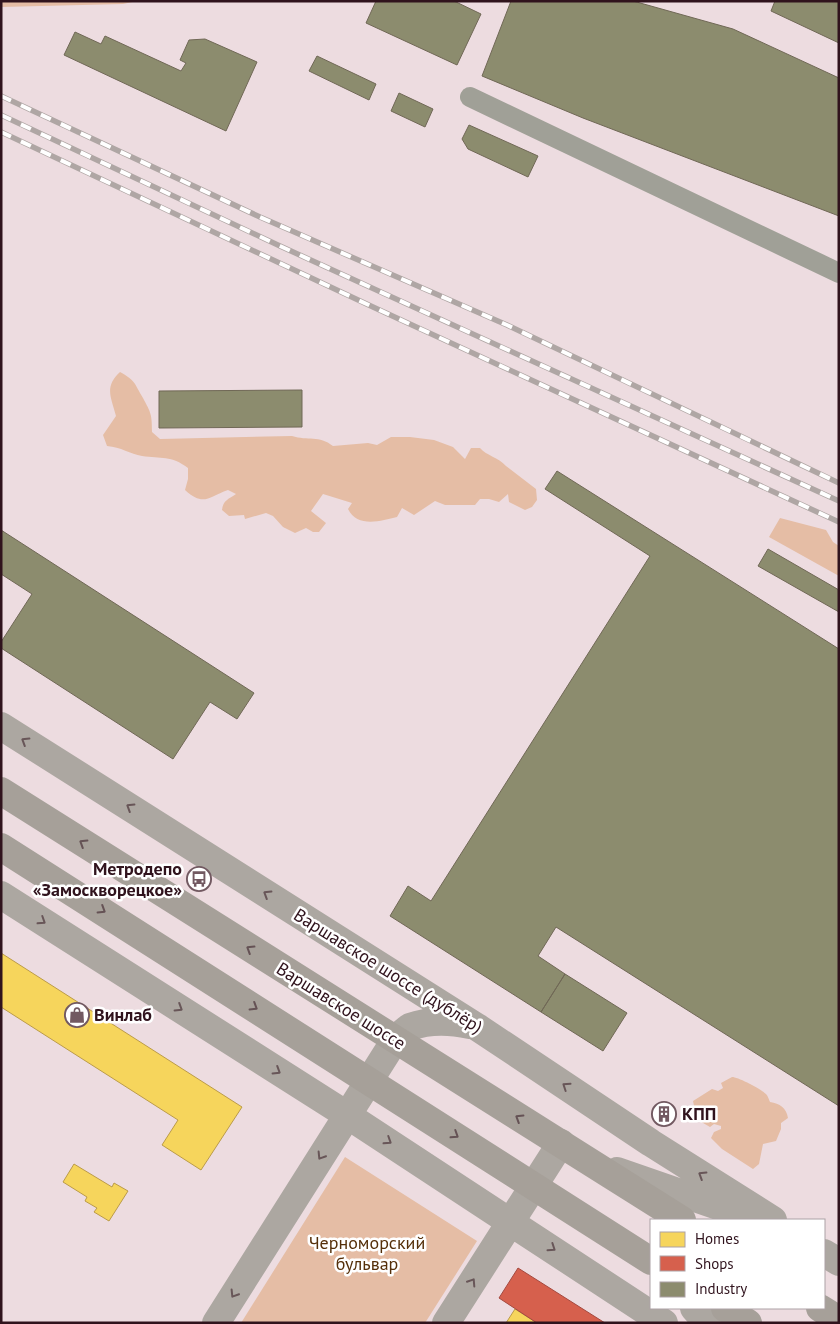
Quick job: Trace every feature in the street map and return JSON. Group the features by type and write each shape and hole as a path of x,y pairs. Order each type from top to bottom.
{"main road":[{"name":"Варшавское шоссе","path":"1,791 680,1219"},
{"path":"1,847 370,1080 646,1259"},
{"path":"727,1309 748,1323"},
{"path":"822,1309 839,1320"}],"street":[{"path":"470,97 839,273"},
{"name":"Варшавское шоссе (дублёр)","path":"1,726 477,1027 651,1143 771,1219"},
{"path":"1,895 347,1115 664,1323"},
{"path":"216,1323 395,1040 408,1028 429,1022 454,1022 477,1027"},
{"path":"446,1323 561,1143"},
{"path":"587,1159 648,1183 754,1219"},
{"path":"825,1254 839,1262"},
{"path":"695,1309 707,1323"}],"green space":[{"path":"1,1 137,1 123,4 1,7"},
{"path":"120,372 132,380 136,386 148,407 152,421 152,432 160,439 292,436 323,440 333,446 368,443 377,445 391,437 434,440 453,447 465,459 471,448 480,448 536,489 537,500 532,507 525,510 509,502 508,494 499,502 480,499 475,505 445,505 435,501 414,515 402,508 397,517 370,522 357,519 352,515 348,509 352,503 323,494 311,511 326,523 319,532 313,532 306,528 295,533 283,527 273,516 266,513 245,519 244,515 229,516 222,510 227,500 236,494 228,490 211,498 197,498 185,490 188,468 182,464 171,459 142,456 107,446 103,435 116,416 110,388 115,377"},
{"path":"780,518 826,530 833,542 839,546 839,576 769,537"},
{"path":"732,1077 755,1086 767,1095 770,1102 780,1105 788,1118 781,1123 781,1129 776,1141 763,1144 759,1164 753,1169 722,1149 711,1138 714,1132 721,1129 721,1126 714,1124 710,1127 698,1120 693,1104 693,1101 712,1089 718,1091 723,1088 721,1083"},
{"name":"Черноморский бульвар","path":"345,1157 477,1241 425,1323 241,1323"}],"building: Homes":[{"path":"1,953 242,1107 201,1170 162,1145 178,1120 1,1007"},
{"path":"74,1164 112,1187 114,1183 128,1191 109,1221 94,1212 97,1208 85,1201 87,1197 63,1182"},
{"path":"515,1309 537,1323 506,1323"}],"building: Shops":[{"path":"518,1268 605,1323 537,1323 499,1298"}],"building: Industry":[{"path":"376,1 454,1 481,14 457,65 366,23"},
{"path":"511,1 633,1 733,29 839,78 839,216 583,118 482,76"},
{"path":"775,1 839,1 839,43 771,11"},
{"path":"75,32 101,44 105,36 181,71 186,63 180,60 189,40 205,39 257,62 226,131 64,55"},
{"path":"317,56 376,84 369,100 309,71"},
{"path":"399,93 433,109 425,127 391,111"},
{"path":"469,125 538,156 528,177 468,149 462,139"},
{"path":"302,390 302,427 159,428 159,391"},
{"path":"557,471 839,649 839,1106 556,927 538,956 565,974 541,1012 390,916 408,886 431,901 650,556 545,489"},
{"path":"1,530 254,693 237,719 210,702 173,759 1,648 1,642 32,594 1,574"},
{"path":"768,549 839,590 839,612 758,566"},
{"path":"565,974 627,1013 603,1051 541,1012"}],"railway":[{"path":"1,96 260,217 507,325 839,483"},
{"path":"1,115 280,246 839,501"},
{"path":"1,132 373,307 839,522"}],"place":[{"name":"Метродепо «Замоскворецкое»","path":"199,879"},
{"name":"Винлаб","path":"77,1015"},
{"name":"КПП","path":"664,1114"}]}
